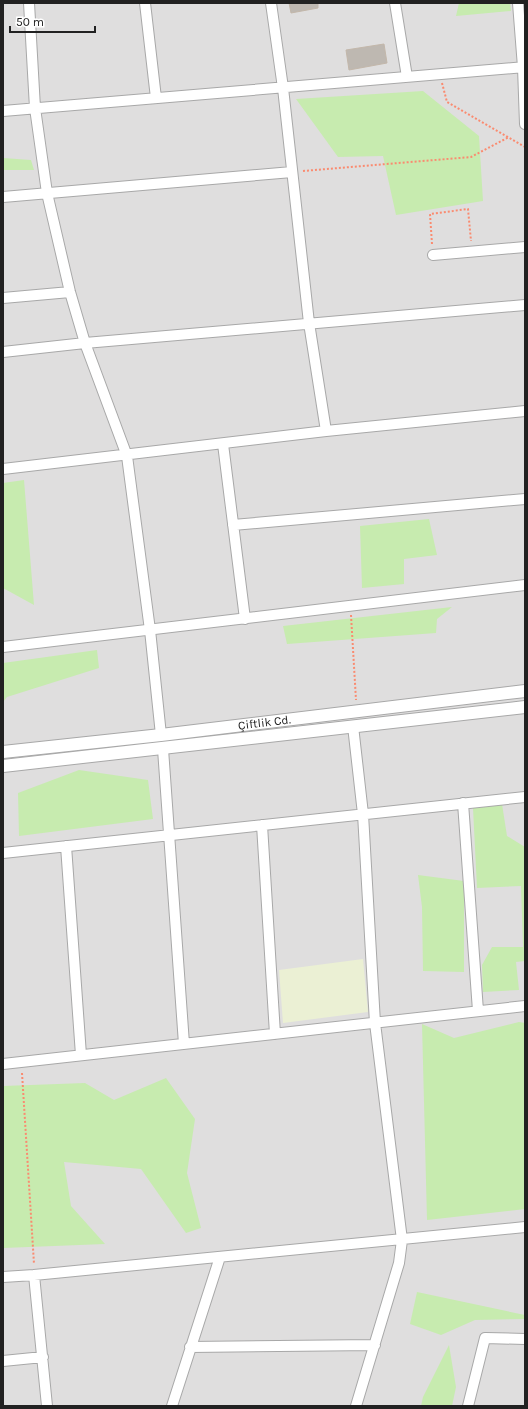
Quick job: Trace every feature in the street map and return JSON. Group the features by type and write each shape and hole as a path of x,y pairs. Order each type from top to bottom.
{"street":[{"path":"29,3 35,108 47,193 70,292 85,343 127,456 150,630 161,735"},
{"path":"145,3 156,98"},
{"path":"271,3 283,88 309,323 326,431"},
{"path":"394,3 408,77"},
{"path":"518,3 524,67 525,124"},
{"path":"3,111 524,67"},
{"path":"3,197 292,172"},
{"path":"433,255 525,247"},
{"path":"3,298 70,292"},
{"path":"3,352 85,343 525,305"},
{"path":"3,469 127,456 326,431 525,411"},
{"path":"223,444 244,619"},
{"path":"233,525 525,499"},
{"path":"3,647 525,585"},
{"name":"Çiftlik Cd.","path":"3,752 161,735 525,691"},
{"name":"Çiftlik Cd.","path":"3,766 525,707"},
{"path":"353,726 363,814 375,1023 402,1240 399,1263 356,1406"},
{"path":"163,749 184,1044"},
{"path":"3,853 525,797"},
{"path":"463,803 478,1011"},
{"path":"262,825 275,1034"},
{"path":"66,846 81,1055"},
{"path":"3,1064 525,1006"},
{"path":"3,1277 402,1240 525,1227"},
{"path":"172,1406 220,1257"},
{"path":"34,1275 47,1406"},
{"path":"468,1406 485,1338 525,1339"},
{"path":"190,1347 375,1345"},
{"path":"3,1361 43,1357"}],"path":[{"path":"440,74 447,102 525,147"},
{"path":"292,172 471,156 509,137"},
{"path":"433,255 430,214 468,209 472,252"},
{"path":"350,606 357,711"},
{"path":"21,1062 34,1275"}],"shaded area":[{"path":"3,3 525,3 525,1406 3,1406"}],"green space":[{"path":"459,3 510,3 511,11 456,16"},
{"path":"423,91 479,136 483,201 396,215 383,156 338,157 296,99"},
{"path":"3,158 31,160 34,170 3,170"},
{"path":"24,480 34,605 3,588 3,483"},
{"path":"429,519 437,555 404,559 404,584 362,588 360,526"},
{"path":"452,607 437,619 436,633 287,644 283,626"},
{"path":"97,650 99,668 7,697 3,702 3,663"},
{"path":"79,770 148,780 153,819 19,836 18,793"},
{"path":"502,804 507,836 525,847 525,961 516,962 519,990 483,992 482,965 492,947 523,947 521,886 477,888 473,808"},
{"path":"418,875 464,881 464,972 423,971 422,907"},
{"path":"363,959 368,1012 283,1023 279,970"},
{"path":"519,1022 525,1023 525,1209 427,1220 422,1024 454,1038"},
{"path":"166,1078 195,1119 187,1173 201,1228 186,1233 141,1169 64,1162 71,1206 105,1244 3,1248 3,1086 85,1083 114,1100"},
{"path":"417,1292 525,1315 525,1319 475,1320 441,1335 410,1324"},
{"path":"449,1345 456,1387 452,1406 421,1406 423,1397"}],"building":[{"path":"289,3 318,3 318,8 291,13"},
{"path":"384,44 387,63 349,70 346,50"}]}
